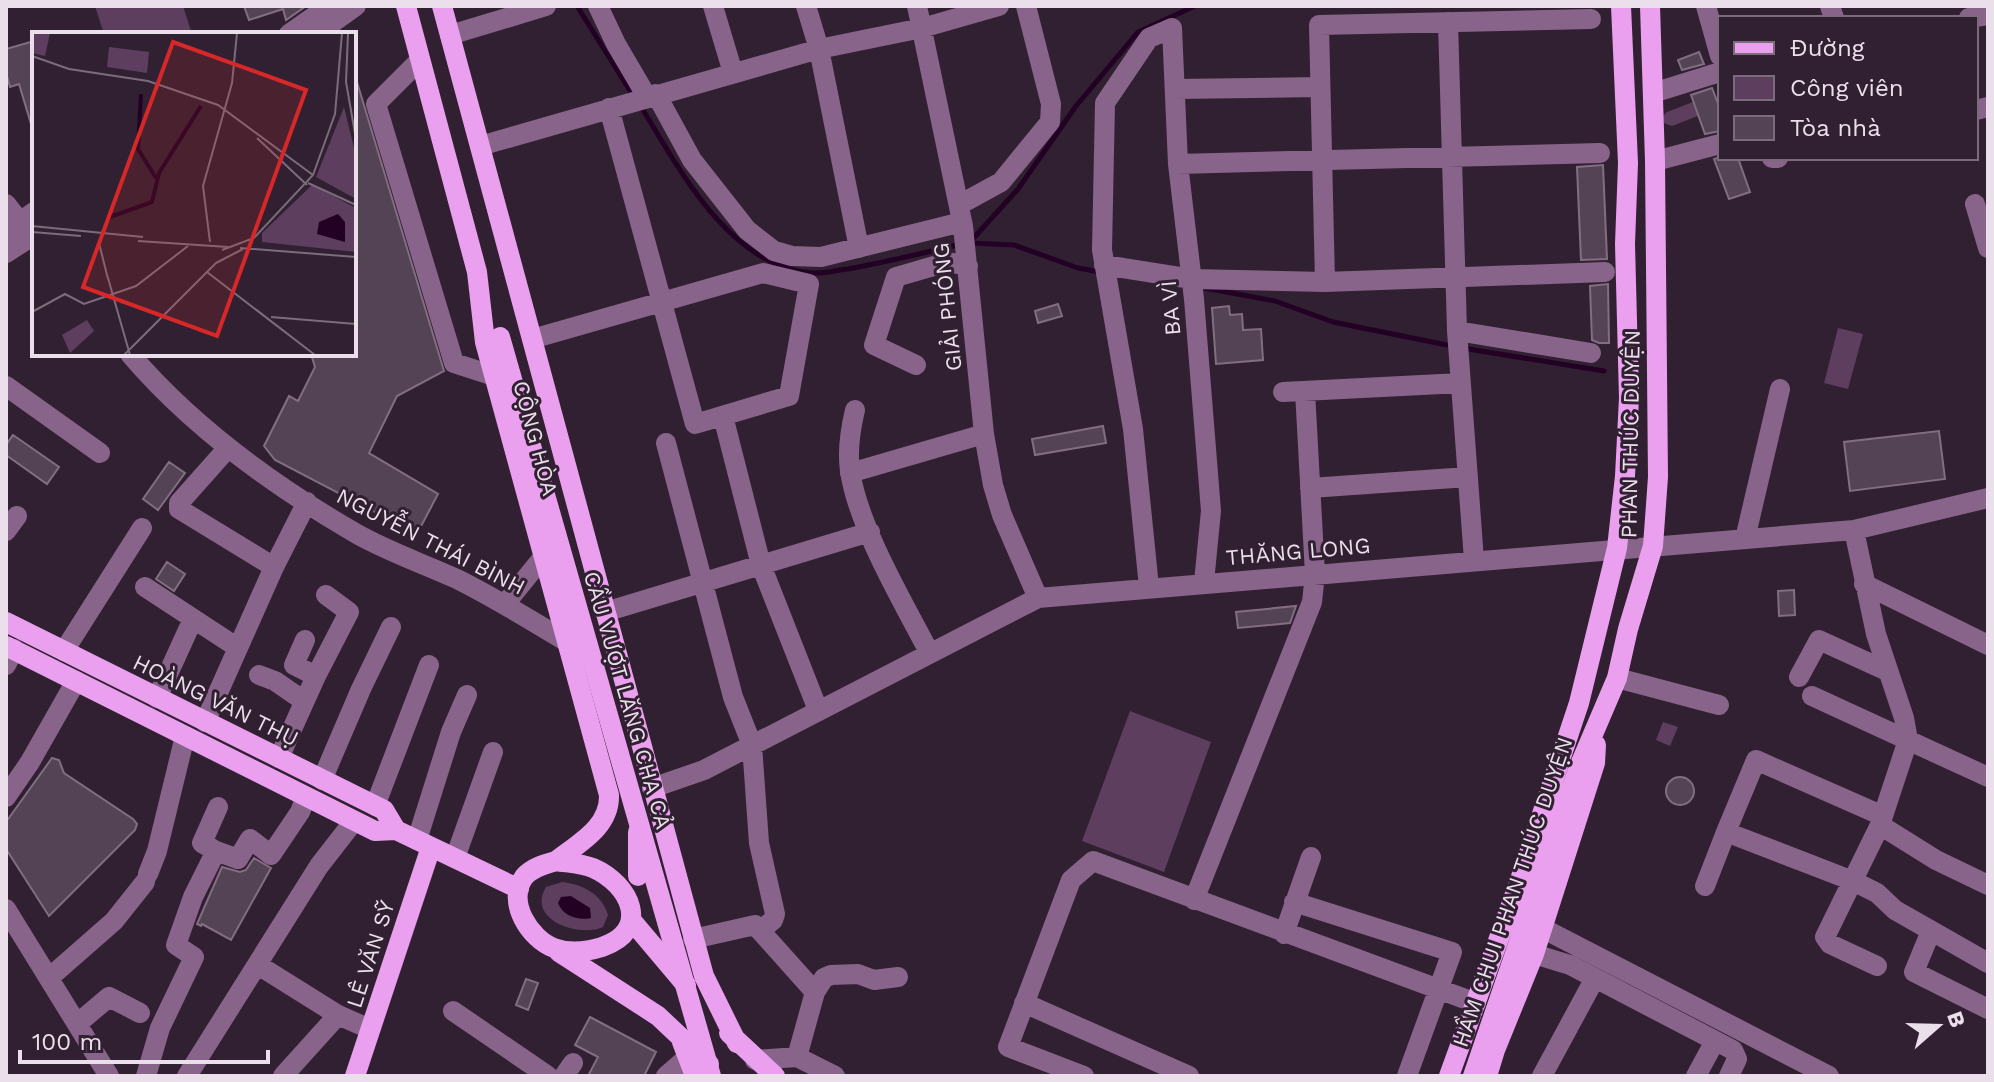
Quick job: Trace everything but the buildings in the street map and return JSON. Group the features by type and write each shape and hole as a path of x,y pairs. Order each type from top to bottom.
{"main road":[{"name":"CỘNG HÒA","path":"406,6 477,272 485,342 609,801 602,824 556,861"},
{"name":"CỘNG HÒA","path":"442,6 693,939 710,992 737,1043"},
{"name":"PHAN THÚC DUYỆN","path":"1449,1076 1579,703 1617,548 1629,398 1625,244 1628,163 1621,6"},
{"name":"PHAN THÚC DUYỆN","path":"1487,1076 1534,954 1595,763 1597,725 1617,678 1653,546 1658,477 1650,6"},
{"path":"1628,163 1655,161"},
{"name":"CẦU VƯỢT LĂNG CHA CẢ","path":"477,272 500,337 711,1076"},
{"name":"HOÀNG VĂN THỤ","path":"6,622 384,810 396,830"},
{"name":"HOÀNG VĂN THỤ","path":"9,653 76,681 375,831 396,830 519,889"},
{"name":"HẦM CHUI PHAN THÚC DUYỆN","path":"1473,1076 1550,846 1597,725"},
{"path":"638,876 639,737"},
{"path":"626,895 664,834"},
{"name":"LÊ VĂN SỸ","path":"355,1076 424,843"},
{"path":"552,948 574,952 591,950 612,943 626,932 632,921 631,908 626,895 617,885 592,868 556,861 524,877 519,889 519,906 536,938 658,1016 720,1076"},
{"path":"632,921 737,1043 775,1076"},
{"path":"677,1032 695,1076"}],"street":[{"path":"292,32 329,6"},
{"path":"320,32 356,6"},
{"path":"450,35 546,6"},
{"path":"532,339 664,301 763,273 809,284 789,396 695,424 664,301 635,100 616,44 598,6"},
{"path":"806,6 819,49 859,248"},
{"name":"GIẢI PHÓNG","path":"917,6 961,218 984,434 997,500 1038,598"},
{"path":"480,146 819,49 922,28 999,6"},
{"path":"635,100 681,144 747,230 774,251 792,256 821,257 859,248 961,218 1001,182 1050,122 1051,104 1026,6"},
{"path":"1706,6 1718,49"},
{"path":"715,7 733,73"},
{"path":"1325,282 1319,25 1591,19"},
{"path":"1448,22 1457,331 1474,560"},
{"name":"BA VÌ","path":"1105,270 1101,225 1105,103 1149,38 1172,28 1178,164 1193,289 1211,511 1204,582"},
{"path":"420,60 376,104 454,363 494,376"},
{"path":"1653,93 1718,73"},
{"path":"1175,89 1320,87"},
{"path":"1655,161 1718,145"},
{"path":"1178,164 1600,153"},
{"path":"6,204 27,230 6,253"},
{"path":"1975,204 1988,248"},
{"path":"916,365 874,345 896,277 948,262 968,266"},
{"path":"1149,587 1133,429 1105,270 1193,289 1605,272"},
{"path":"1457,331 1591,353"},
{"name":"NGUYỄN THÁI BÌNH","path":"132,356 227,449 307,502 371,541 505,604 567,642"},
{"path":"1283,392 1461,383"},
{"path":"6,386 100,453"},
{"path":"1745,539 1780,389"},
{"path":"1194,900 1312,602 1315,574 1305,391"},
{"path":"855,410 849,432 850,473 870,532 929,652"},
{"path":"723,416 761,565 818,710"},
{"path":"850,473 984,434"},
{"path":"666,443 733,697 752,745 759,843 775,914 773,920 761,930"},
{"path":"227,449 179,503 179,509 274,567"},
{"path":"1310,488 1468,477"},
{"name":"THĂNG LONG","path":"652,788 704,770 1038,598 1854,530 1988,498"},
{"path":"205,722 274,567 307,502"},
{"path":"64,651 142,528"},
{"path":"1854,530 1864,584 1908,740 1882,821 1825,937 1830,944 1877,966"},
{"path":"605,612 870,532"},
{"path":"505,604 544,556"},
{"path":"1864,584 1988,645"},
{"path":"145,587 238,648"},
{"path":"279,758 316,676 354,623 349,612 326,595"},
{"path":"157,698 193,619"},
{"path":"322,780 391,627"},
{"path":"305,640 294,665 316,676"},
{"path":"1799,677 1819,640 1887,671"},
{"path":"375,806 429,665"},
{"path":"259,675 275,681 304,701"},
{"path":"1617,678 1719,705"},
{"path":"6,797 30,762 76,681"},
{"path":"424,843 451,732 467,695"},
{"path":"1812,696 1988,777"},
{"path":"49,978 114,921 146,878 157,851 185,736"},
{"path":"455,858 491,751"},
{"path":"1705,886 1756,760 1882,821 1936,860 1988,885"},
{"path":"218,807 202,843 238,859 250,839 271,855 300,812 306,797"},
{"path":"187,1076 319,866 354,821"},
{"path":"1726,832 1853,881 1877,893 1895,910 1988,963"},
{"path":"146,1076 160,1028 194,957 176,945 193,897 216,851"},
{"path":"1284,934 1311,857"},
{"path":"1084,1076 1008,1047 1071,880 1093,861 1476,1003"},
{"path":"1294,902 1452,952 1407,1076"},
{"path":"7,914 109,1076"},
{"path":"693,939 751,924 761,930 815,992"},
{"path":"1542,928 1829,1076"},
{"path":"1931,931 1914,972 1988,1009"},
{"path":"1534,954 1570,965 1736,1054 1736,1063 1729,1076"},
{"path":"258,965 338,1015 370,1029"},
{"path":"797,1057 815,992 824,978 858,974 874,980 898,977"},
{"path":"1542,1076 1595,978"},
{"path":"77,1024 109,997 140,1013"},
{"path":"1024,1003 1189,1076"},
{"path":"453,1011 548,1076"},
{"path":"283,1076 338,1015"},
{"path":"1696,1076 1715,1041"},
{"path":"666,1076 689,1056"},
{"path":"755,1060 797,1057 835,1076"}],"green space":[{"path":"95,6 183,6 191,32 103,32"},
{"path":"1693,102 1698,116 1672,126 1664,123 1663,116 1667,112"},
{"path":"1838,328 1863,334 1848,389 1824,383"},
{"path":"1130,711 1211,742 1164,872 1082,841"},
{"path":"1663,722 1678,727 1670,746 1656,740"},
{"path":"562,882 584,888 601,901 608,915 603,927 593,930 569,928 549,917 543,909 542,899 546,887"}],"shaded area":[{"path":"571,896 590,908 591,918 576,918 563,911 558,903 561,897"}],"waterway":[{"path":"577,6 634,97"},
{"path":"970,242 1018,189 1076,106 1138,32 1195,6"},
{"path":"640,105 690,184 731,234 782,267 812,273 825,272 961,244"},
{"path":"971,243 1014,245 1078,268 1100,272"},
{"path":"1205,288 1275,301 1333,322 1452,346"},
{"path":"1462,348 1604,371"}]}
